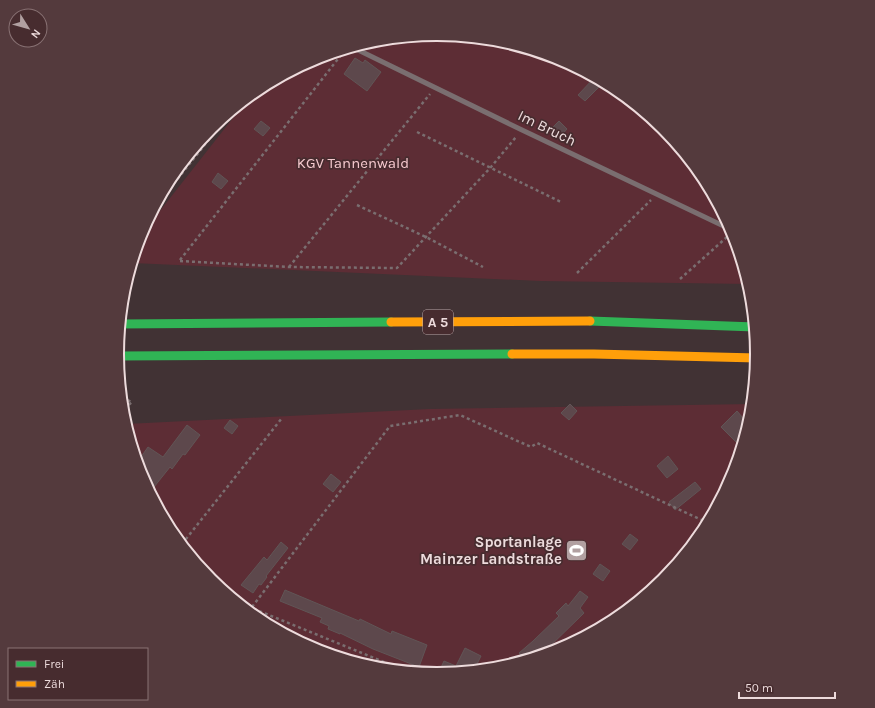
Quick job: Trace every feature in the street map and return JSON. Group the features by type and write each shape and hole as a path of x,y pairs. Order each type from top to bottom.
{"highway":[{"name":"A 5","path":"126,324 582,322 749,327"},
{"name":"A 5","path":"124,356 594,354 750,358"}],"lane":[{"name":"Im Bruch","path":"360,51 723,226"}],"path":[{"path":"338,58 180,261 289,267 397,268 491,167 522,130"},
{"path":"289,267 435,87"},
{"path":"417,132 561,202"},
{"path":"180,176 203,146"},
{"path":"577,273 657,194"},
{"path":"357,205 426,237 483,267"},
{"path":"680,279 727,236"},
{"path":"253,606 390,426 460,415 531,447 537,443 703,521"},
{"path":"185,540 282,418"},
{"path":"260,612 382,662"}],"green space":[{"name":"KGV Tannenwald","path":"438,41 478,44 519,52 576,73 611,94 644,119 686,163 709,198 727,234 742,284 541,281 138,263 148,234 159,213 234,116 264,94 299,73 337,58 376,47"},
{"path":"746,404 734,455 727,474 709,511 686,545 644,589 628,602 594,625 557,643 499,661 438,667 376,661 337,650 299,635 281,625 247,602 216,575 189,545 177,528 148,474 133,424 430,409"}],"building":[{"path":"355,58 363,63 365,60 381,72 367,91 344,74"},
{"path":"591,81 599,87 585,101 578,95"},
{"path":"261,121 270,128 263,136 254,129"},
{"path":"559,121 567,129 559,138 550,130"},
{"path":"218,173 228,181 221,189 212,182"},
{"path":"570,404 577,411 569,420 561,413"},
{"path":"737,411 743,418 737,443 721,427"},
{"path":"230,420 238,426 232,434 224,428"},
{"path":"187,425 200,435 185,455 183,454 172,469 170,467 154,487 141,456 148,447 163,457"},
{"path":"668,456 678,469 667,478 657,466"},
{"path":"331,474 341,482 333,492 323,484"},
{"path":"695,482 701,489 675,510 669,502"},
{"path":"630,534 638,540 630,550 622,544"},
{"path":"281,542 288,548 266,576 267,577 261,585 259,584 253,593 241,585 264,557 267,560"},
{"path":"600,564 610,571 603,581 593,574"},
{"path":"285,590 359,621 360,619 391,634 392,631 427,645 419,666 373,649 340,633 328,629 329,626 320,622 322,618 280,601"},
{"path":"580,591 588,597 580,608 584,613 551,645 521,655 519,653 559,616 556,613 566,603 568,606"},
{"path":"465,648 481,656 477,664 458,666 441,667 444,661 456,666"}],"traffic: fast":[{"path":"590,321 749,327"},
{"path":"126,324 391,322"},
{"path":"124,356 512,354"}],"traffic: slow":[{"path":"391,322 590,321"},
{"path":"512,354 594,354 750,358"}],"place":[{"name":"Sportanlage Mainzer Landstraße","path":"577,551"}]}
